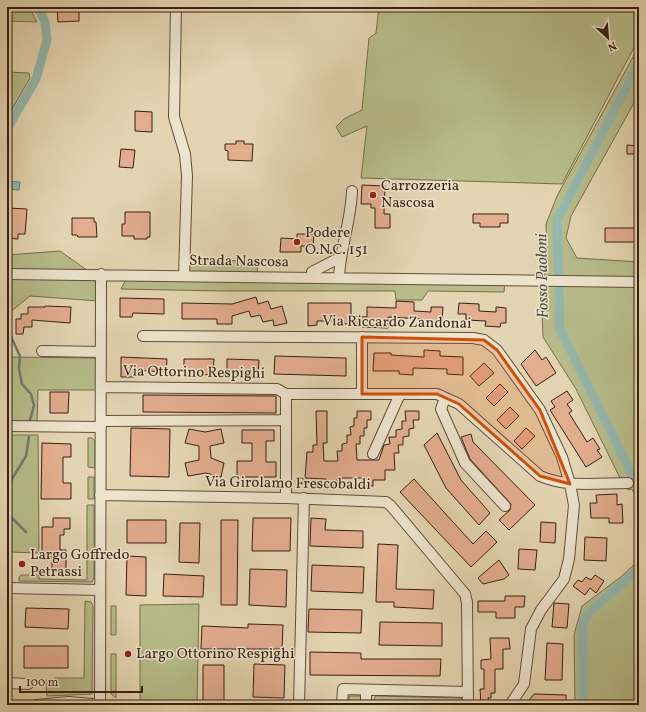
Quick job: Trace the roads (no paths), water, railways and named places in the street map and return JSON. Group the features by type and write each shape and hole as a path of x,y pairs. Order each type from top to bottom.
{"street":[{"path":"176,7 174,117 185,154 187,176 184,276"},
{"path":"339,278 339,258 343,251 346,224 351,212 352,191"},
{"path":"312,278 312,272 339,258"},
{"name":"Strada Nascosa","path":"7,274 639,282"},
{"name":"Via Ottorino Respighi","path":"101,274 101,705"},
{"name":"Via Riccardo Zandonai","path":"143,336 473,338 484,340 497,350 540,410 562,457 570,484 574,505 569,559 564,579 541,610 531,629 524,684 510,705"},
{"path":"362,337 362,394"},
{"path":"42,351 101,352"},
{"name":"Via Ottorino Respighi","path":"101,387 278,389 286,394 437,394 459,404 540,476 552,481 570,484 628,483"},
{"path":"286,394 286,498"},
{"path":"373,454 400,394"},
{"path":"446,398 441,409 465,463 506,506"},
{"path":"7,426 286,420"},
{"name":"Via Girolamo Frescobaldi","path":"100,495 304,498 386,502 465,594 467,602 468,705"},
{"path":"299,705 304,498"},
{"path":"7,588 100,590"},
{"path":"7,683 28,684"},
{"path":"342,705 343,690 468,692"},
{"path":"366,690 366,705"},
{"path":"36,705 69,702 101,705"}],"water":[{"path":"7,181 20,182 19,190 7,189"}],"waterway":[{"path":"7,129 36,79 47,40 45,22 38,7"},
{"name":"Fosso Paoloni","path":"639,63 557,220 560,329 639,489"},
{"path":"7,328 20,356 19,369 22,384 31,394 34,405 29,424"},
{"path":"7,492 12,479 26,456 29,437"},
{"path":"7,510 9,515 26,532"},
{"name":"Fosso Paoloni","path":"583,705 583,623 589,612 639,569"}],"place":[{"name":"Carrozzeria Nascosa","path":"373,195"},
{"name":"Podere O.N.C. 151","path":"297,242"},
{"name":"Largo Goffredo Petrassi","path":"22,564"},
{"name":"Largo Ottorino Respighi","path":"128,654"}]}
